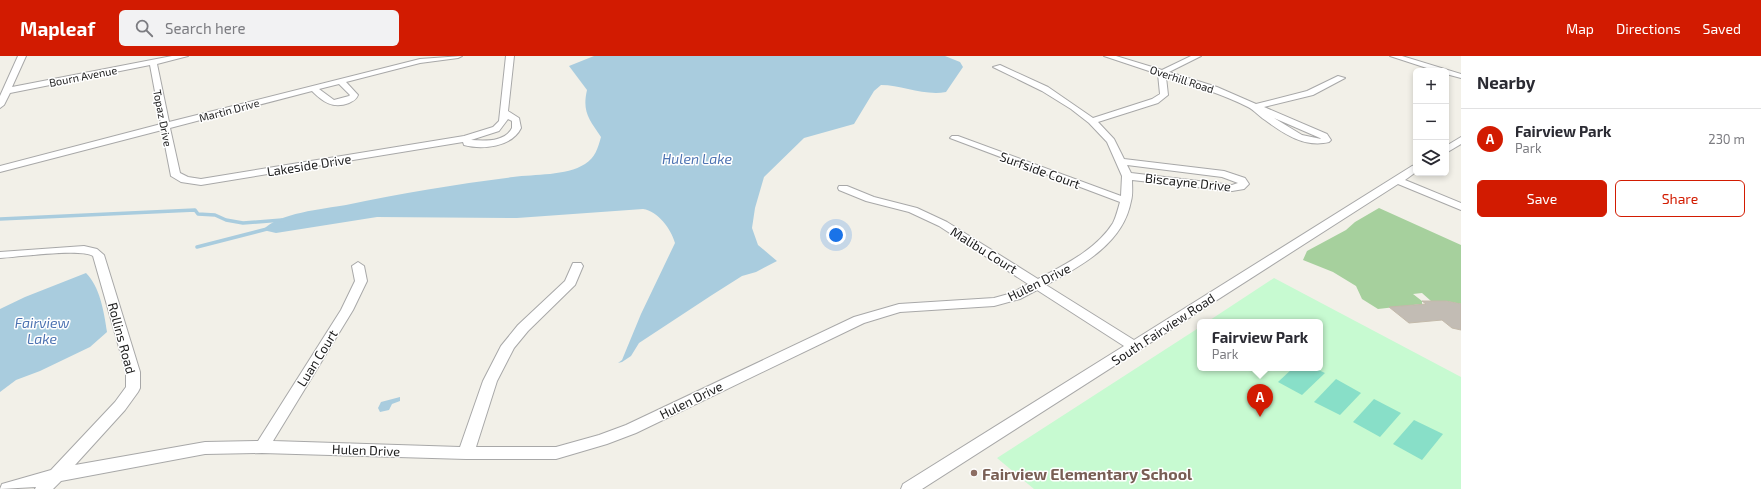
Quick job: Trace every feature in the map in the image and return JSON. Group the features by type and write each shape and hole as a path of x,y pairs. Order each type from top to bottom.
{"street":[{"path":"0,105 22,56"},
{"name":"Bourn Avenue","path":"6,90 184,56"},
{"name":"Martin Drive","path":"0,169 420,61 458,56"},
{"path":"449,143 496,130 503,121 510,56"},
{"name":"Overhill Road","path":"1108,56 1214,89 1324,136 1326,140 1316,142 1304,140 1271,120 1254,107"},
{"path":"1092,121 1156,101 1164,95 1162,73 1197,56"},
{"path":"1394,56 1435,68"},
{"name":"Topaz Drive","path":"152,62 175,174"},
{"name":"Hulen Drive","path":"8,489 56,474 205,448 262,447 466,453 556,453 602,440 631,429 859,320 899,308 994,302 1016,296 1075,264 1097,248 1118,224 1126,201 1127,176 1123,162 1111,141 1092,121 1045,89 997,67"},
{"path":"1449,72 1461,76"},
{"path":"0,78 12,76"},
{"path":"1254,107 1310,93 1341,78"},
{"path":"314,88 327,101 336,103 345,102 352,99 354,94 341,81"},
{"path":"449,143 480,144 507,139 515,133 518,126 516,120 505,113"},
{"name":"Surfside Court","path":"955,138 1126,201"},
{"path":"1449,148 1461,140"},
{"name":"Lakeside Drive","path":"175,174 188,181 201,182 449,143"},
{"name":"Biscayne Drive","path":"1123,162 1224,174 1241,180 1244,184 1240,187 1232,188 1127,176"},
{"name":"South Fairview Road","path":"909,489 1413,170"},
{"path":"1397,180 1461,207"},
{"name":"Malibu Court","path":"843,188 870,199 913,210 943,224 1135,347"},
{"name":"Rollins Road","path":"4,257 74,249 86,249 94,252 98,256 133,372 133,388 120,406 43,489"},
{"name":"Luan Court","path":"262,447 347,310 361,281 358,266"},
{"path":"466,453 490,381 508,346 523,328 571,282 577,266"}],"green space":[{"path":"1379,208 1461,245 1461,304 1446,301 1431,301 1422,293 1413,294 1422,301 1422,304 1378,309 1362,299 1356,286 1333,272 1303,260 1307,251 1346,230 1355,222"},
{"path":"1274,278 1461,377 1461,489 1034,489 997,458 1197,329 1197,371 1323,371 1323,319 1212,319"},
{"path":"1290,371 1321,371 1325,373 1302,395 1278,382"},
{"path":"1336,379 1361,393 1340,415 1314,402"},
{"path":"1374,399 1401,413 1380,437 1353,422"},
{"path":"1414,420 1443,434 1422,460 1393,444"}],"water":[{"name":"Hulen Lake","path":"594,56 945,56 960,62 963,67 946,92 930,93 889,85 881,85 874,91 854,124 804,138 764,177 755,208 752,228 758,245 777,261 756,272 742,276 712,295 639,343 631,356 618,363 622,360 641,314 675,243 667,227 659,217 649,210 643,209 517,218 377,217 276,233 263,230 279,219 314,210 450,186 513,177 560,173 585,164 594,156 601,137 590,120 586,110 585,104 587,90 569,66"},
{"name":"Fairview Lake","path":"86,273 95,285 98,293 103,308 107,332 90,347 40,371 16,380 0,392 0,309 25,297"},
{"path":"400,397 400,401 392,404 389,410 380,412 378,408 381,402"}],"building":[{"path":"1422,301 1446,301 1461,304 1461,330 1452,328 1442,320 1409,323 1389,307 1426,304"}],"waterway":[{"path":"0,219 195,210 198,214 215,215 226,220 243,223 282,220"},
{"path":"197,247 267,229"}],"place":[{"name":"Fairview Park","path":"1260,417"},
{"name":"Fairview Elementary School","path":"974,473"}]}
